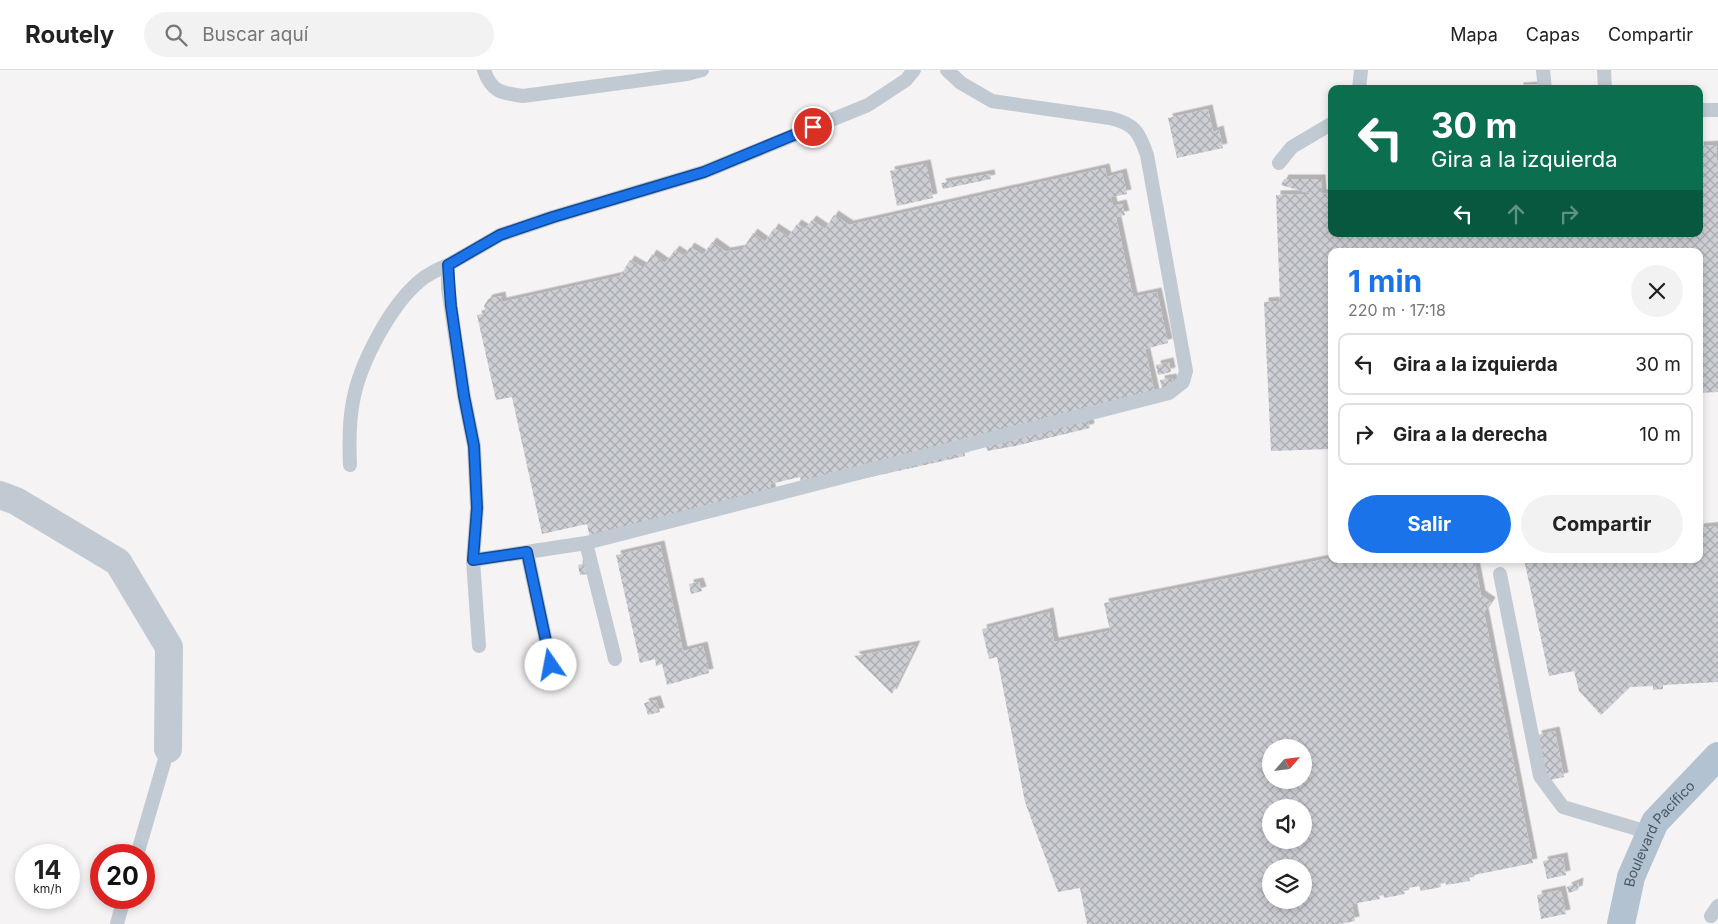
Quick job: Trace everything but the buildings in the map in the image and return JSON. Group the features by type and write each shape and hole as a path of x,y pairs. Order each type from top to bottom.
{"main road":[{"name":"Boulevard Pacífico","path":"1621,924 1631,876 1656,822 1718,756"}],"street":[{"path":"0,495 16,502 118,562 169,647 168,749"}],"lane":[{"path":"484,70 488,82 502,93 523,96 687,74 702,70"},
{"path":"350,466 349,442 353,399 370,352 390,315 408,291 423,278 500,235 553,217 704,172 868,105 906,80 914,70"},
{"path":"473,560 586,543 1170,392 1183,382 1186,371 1147,155 1140,134 1126,122 1118,120 992,101 960,83 947,70"},
{"path":"1359,85 1361,70"},
{"path":"1543,70 1545,85"},
{"path":"1604,70 1605,85"},
{"path":"1703,110 1718,110"},
{"path":"1279,163 1292,147 1328,126"},
{"path":"448,265 450,298 464,396 474,446 477,508 473,560 479,646"},
{"path":"586,543 615,659"},
{"path":"527,552 551,665"},
{"path":"1500,574 1540,776 1563,807 1650,834"},
{"path":"140,844 168,749"},
{"path":"117,924 121,909"}],"route":[{"path":"551,665 527,552 473,560 477,508 474,446 464,396 448,288 448,265 500,235 553,217 704,172 813,127"}]}
